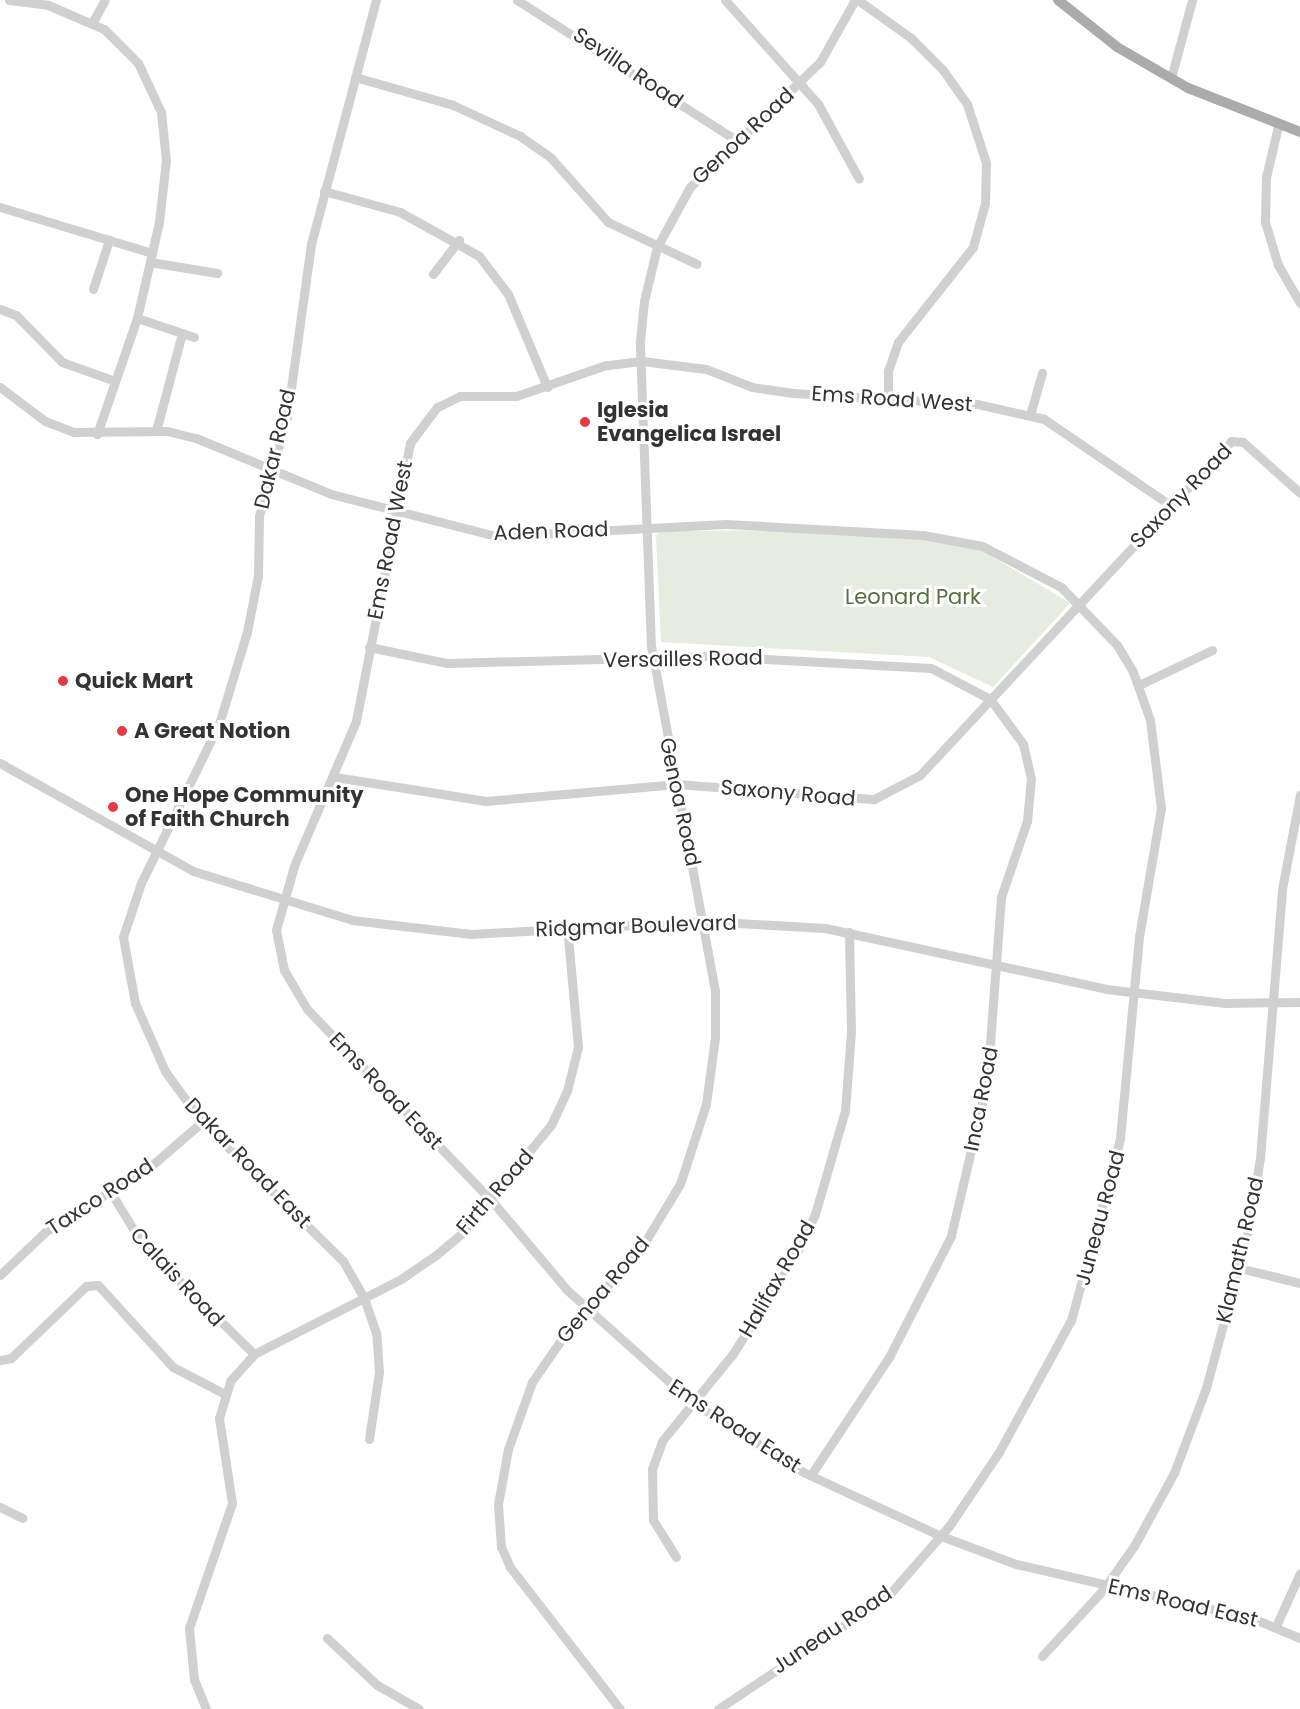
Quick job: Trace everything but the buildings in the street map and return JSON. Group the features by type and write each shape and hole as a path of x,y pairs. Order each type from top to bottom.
{"main road":[{"path":"1058,0 1117,47 1171,78 1278,126 1300,132"}],"street":[{"path":"9,0 48,5 92,23 138,63 161,112 166,159 151,258 137,318 97,434"},
{"path":"92,23 105,0"},
{"name":"Dakar Road","path":"157,851 219,724 255,598 259,516 287,417 311,244 376,0"},
{"name":"Sevilla Road","path":"518,0 736,140"},
{"path":"725,0 801,82 859,179"},
{"path":"857,0 911,38 943,70 967,104 986,163 985,203 973,248 898,342 888,397"},
{"name":"Genoa Road","path":"620,1709 537,1608 501,1547 501,1480 524,1397 587,1309 662,1218 680,1184 704,1113 716,1020 703,921 653,658 641,361 644,301 657,247 690,187 736,140 801,82 837,37 857,0"},
{"path":"1171,78 1192,0"},
{"path":"356,77 481,114 520,136 551,158 599,214 657,247 697,264"},
{"path":"1278,126 1266,177 1265,222 1278,265 1300,303"},
{"path":"324,191 400,212 459,240 508,294 547,387"},
{"path":"0,207 109,240 151,258 218,273"},
{"path":"93,289 109,240"},
{"path":"433,274 459,240"},
{"path":"0,309 16,315 62,362 115,381"},
{"path":"137,318 194,337"},
{"path":"156,431 182,333"},
{"name":"Ems Road West","path":"282,901 335,777 356,721 410,443 437,407 460,396 516,396 606,365 641,361 706,369 752,387 793,393 977,404 1030,415 1068,431 1170,505"},
{"path":"1030,415 1042,373"},
{"name":"Aden Road","path":"0,387 45,421 97,434 156,431 212,442 272,466 331,494 395,515 496,536 726,524 923,535 1007,555 1045,575 1079,604"},
{"name":"Saxony Road","path":"335,777 486,801 677,784 874,799 908,786 1170,505 1235,441 1300,493"},
{"name":"Juneau Road","path":"718,1709 888,1596 940,1536 999,1452 1071,1320 1120,1139 1134,993 1162,794 1139,685 1117,645 1079,604"},
{"name":"Versailles Road","path":"369,647 447,663 653,658 795,658 931,668 990,699"},
{"path":"1139,685 1212,650"},
{"name":"Inca Road","path":"811,1475 889,1357 951,1236 987,1082 1001,897 1028,821 1031,778 1023,744 990,699"},
{"name":"Ridgmar Boulevard","path":"0,764 199,874 282,901 352,920 444,933 567,925 703,921 849,932 1134,993 1273,1004 1300,1002"},
{"name":"Klamath Road","path":"1042,1656 1107,1585 1174,1473 1206,1388 1239,1268 1260,1158 1285,856 1300,795"},
{"name":"Dakar Road East","path":"157,851 126,922 128,980 156,1054 202,1122 320,1237 364,1298 376,1333 379,1372 369,1439"},
{"name":"Ems Road East","path":"282,901 276,930 280,954 307,1009 491,1200 587,1309 692,1402 811,1475 940,1536 1016,1564 1276,1626 1300,1638"},
{"name":"Firth Road","path":"254,1354 364,1298 436,1255 491,1200 551,1125 573,1069 580,1023 567,925"},
{"name":"Halifax Road","path":"676,1557 653,1520 649,1486 662,1441 732,1355 796,1255 827,1177 849,1076 849,932"},
{"name":"Taxco Road","path":"0,1275 45,1232 110,1191 202,1122"},
{"name":"Calais Road","path":"110,1191 143,1245 254,1354"},
{"path":"1239,1268 1300,1283"},
{"path":"0,1360 10,1358 86,1286 98,1285 173,1367 225,1394"},
{"path":"206,1709 194,1680 189,1628 232,1503 219,1418 225,1394 254,1354"},
{"path":"0,1507 22,1518"},
{"path":"1276,1626 1300,1573"},
{"path":"327,1638 377,1684 419,1709"}],"green space":[{"name":"Leonard Park","path":"779,530 921,539 983,551 1070,603 993,687 929,657 661,642 656,535 662,531"}],"place":[{"name":"Iglesia Evangelica Israel","path":"585,422"},
{"name":"Quick Mart","path":"63,681"},
{"name":"A Great Notion","path":"122,731"},
{"name":"One Hope Community of Faith Church","path":"113,807"}]}
